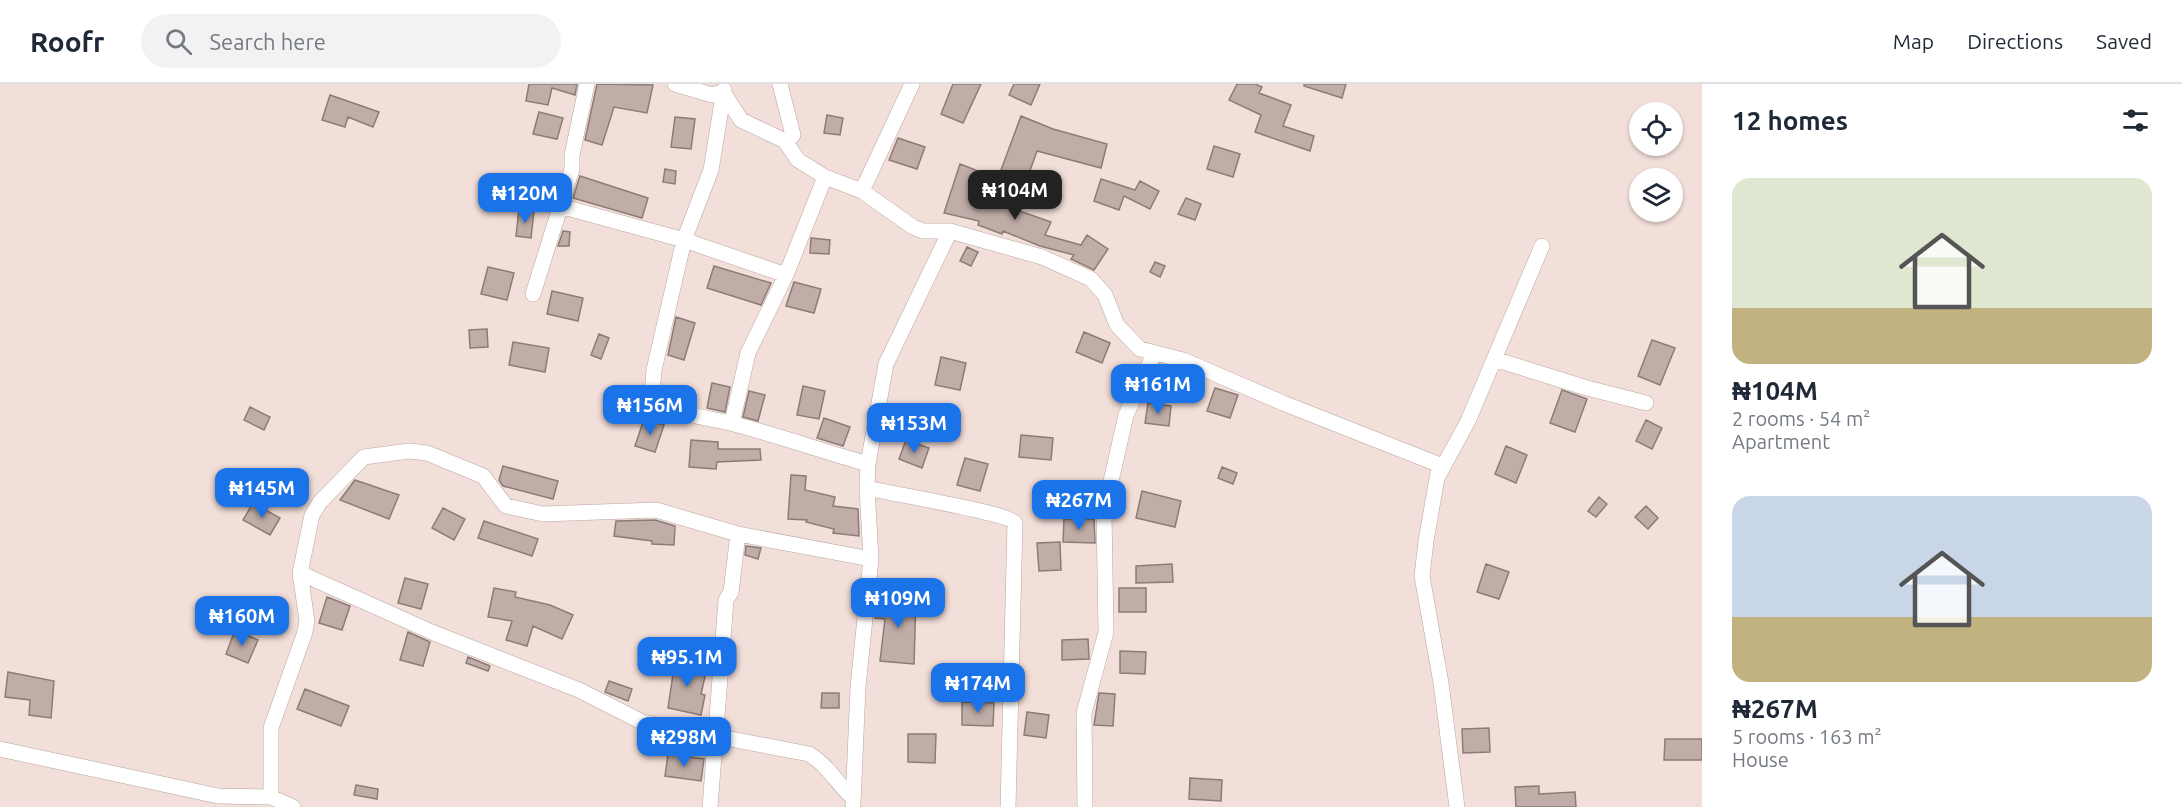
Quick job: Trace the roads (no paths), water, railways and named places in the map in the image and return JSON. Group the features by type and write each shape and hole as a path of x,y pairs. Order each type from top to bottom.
{"street":[{"path":"533,294 572,169 572,154 587,84"},
{"path":"675,84 712,95 724,88"},
{"path":"780,84 793,135 785,141"},
{"path":"862,191 912,84"},
{"path":"724,88 741,120 785,141 798,160 825,177 862,191 913,226 923,231 950,231 1042,257 1090,279 1101,289 1117,325 1132,344 1154,354 1183,360 1283,403 1440,465 1422,576 1441,683 1457,807"},
{"path":"724,88 711,170 684,240 654,370 652,394 669,406 698,417 732,423 868,464"},
{"path":"732,423 748,353 786,275 825,177"},
{"path":"560,206 684,240 786,275"},
{"path":"853,802 858,687 871,559 868,464 886,364 950,231"},
{"path":"1437,478 1468,421 1542,246"},
{"path":"1085,807 1084,713 1106,632 1104,512 1125,415 1154,354"},
{"path":"1494,359 1587,388 1646,403"},
{"path":"271,797 271,728 307,621 300,573 312,515 320,502 364,457 383,453 426,453 483,476 506,506 543,514 656,510 738,534 871,559"},
{"path":"867,488 992,514 1013,520 1015,524 1008,807"},
{"path":"710,807 726,600 731,592 738,534"},
{"path":"300,573 434,633 579,690 642,722 809,754 821,761 853,802"},
{"path":"0,749 215,802 271,797 293,807"}]}
